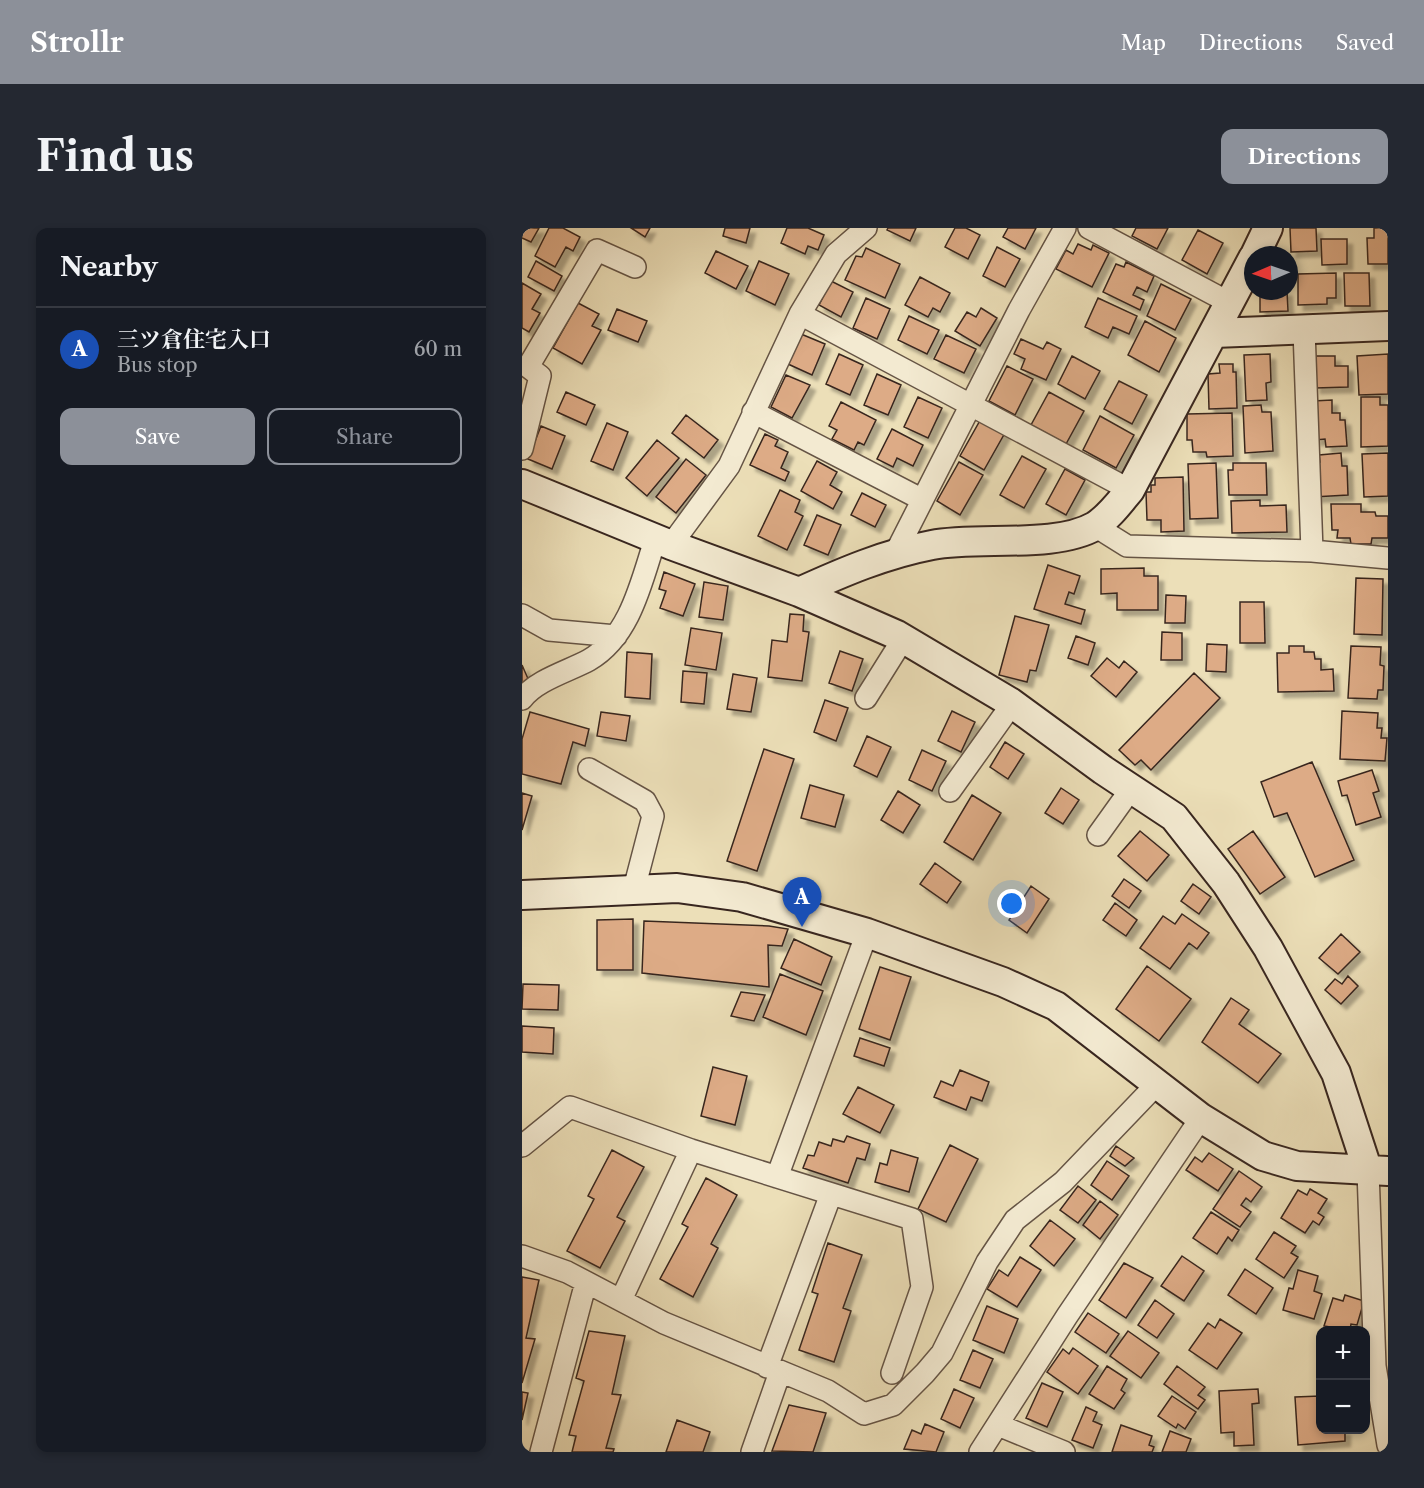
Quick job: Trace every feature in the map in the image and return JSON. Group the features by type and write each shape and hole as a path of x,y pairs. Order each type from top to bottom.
{"street":[{"path":"522,699 544,684 592,658 616,636 664,541 729,466 800,314 836,254 866,228"},
{"path":"895,554 970,404 1065,228"},
{"path":"1089,228 1230,303"},
{"path":"1259,246 1268,228"},
{"path":"522,449 540,376 525,365 597,250 635,267"},
{"path":"799,592 859,565 935,544 1045,538 1095,526 1112,512 1130,490 1244,276"},
{"path":"800,314 1130,490"},
{"path":"1214,333 1388,326"},
{"path":"1304,330 1312,551"},
{"path":"753,412 921,499"},
{"path":"522,484 799,592 903,639 1012,704 1174,817 1226,883 1268,948 1336,1073 1378,1171 1382,1367 1388,1445"},
{"path":"1095,526 1127,546 1312,551 1388,558"},
{"path":"522,615 549,630 616,636"},
{"path":"866,698 903,639"},
{"path":"950,791 1012,704"},
{"path":"589,769 645,801 653,816 634,889"},
{"path":"1098,835 1131,789"},
{"path":"522,895 677,888 742,897 867,933 1003,982 1056,1006 1201,1118 1263,1156 1297,1166 1378,1171"},
{"path":"777,1177 867,933"},
{"path":"522,1256 586,1282 664,1323 774,1370 828,1390 864,1414 893,1405 942,1353 987,1262 1015,1220 1063,1182 1156,1085"},
{"path":"522,1146 570,1107 691,1150 912,1219 922,1287 892,1373"},
{"path":"980,1452 1067,1316 1201,1118"},
{"path":"621,1300 632,1256 656,1202 691,1150"},
{"path":"752,1452 774,1370 831,1194"},
{"path":"541,1452 538,1427 567,1315 586,1282"},
{"path":"998,1425 1064,1452"}],"building":[{"path":"522,228 539,228 531,242 522,238"},
{"path":"549,228 563,228 580,237 573,251 566,247 555,267 535,256"},
{"path":"631,228 650,228 645,237"},
{"path":"725,228 750,228 746,243 723,236"},
{"path":"787,228 808,228 824,235 818,250 808,246 805,254 781,243"},
{"path":"888,228 916,228 910,241 887,230"},
{"path":"955,228 966,228 980,235 968,259 945,247"},
{"path":"1008,228 1036,228 1025,249 1003,237"},
{"path":"1136,228 1168,228 1157,249 1132,236"},
{"path":"1290,228 1316,228 1317,251 1298,252 1298,246 1291,246"},
{"path":"1374,228 1388,228 1388,264 1368,264 1367,238 1374,238"},
{"path":"1198,230 1223,243 1207,274 1182,260"},
{"path":"1321,239 1347,239 1347,264 1322,265"},
{"path":"1078,244 1091,250 1093,245 1109,253 1092,287 1056,269 1066,250 1073,254"},
{"path":"997,247 1020,259 1005,287 983,276"},
{"path":"866,248 900,264 885,298 845,280 856,256 862,257"},
{"path":"716,251 748,266 736,289 705,273"},
{"path":"536,261 562,276 554,291 528,277"},
{"path":"759,261 789,274 775,305 746,291"},
{"path":"1126,262 1154,276 1147,292 1137,287 1133,295 1144,300 1140,310 1103,292 1116,264 1124,267"},
{"path":"1336,273 1336,298 1327,298 1327,304 1298,305 1298,274"},
{"path":"1344,273 1369,273 1370,306 1345,306"},
{"path":"920,277 950,293 940,312 933,308 928,317 905,305"},
{"path":"831,281 853,292 841,317 819,305"},
{"path":"522,283 541,294 532,309 540,313 529,332 522,328"},
{"path":"1161,284 1191,299 1175,330 1147,316"},
{"path":"866,298 890,309 877,339 853,328"},
{"path":"1098,298 1137,316 1129,334 1113,327 1108,338 1085,327"},
{"path":"1260,300 1287,300 1288,311 1260,312"},
{"path":"578,303 599,314 592,326 601,330 582,364 553,348"},
{"path":"981,308 997,318 980,346 955,331 967,312 976,317"},
{"path":"617,309 647,321 638,342 608,330"},
{"path":"909,316 939,330 927,354 898,340"},
{"path":"1145,321 1176,338 1159,372 1128,355"},
{"path":"801,334 825,344 812,375 788,364"},
{"path":"946,335 976,349 964,373 934,359"},
{"path":"1021,339 1043,349 1047,342 1061,349 1046,380 1021,369 1025,359 1014,354"},
{"path":"839,354 863,365 850,395 826,384"},
{"path":"1270,354 1271,382 1266,383 1267,400 1246,401 1244,355"},
{"path":"1388,354 1388,394 1359,395 1357,356"},
{"path":"1072,356 1100,371 1085,399 1058,384"},
{"path":"1314,356 1335,356 1335,366 1348,366 1348,387 1315,388"},
{"path":"1219,364 1233,364 1233,372 1236,372 1237,408 1209,409 1208,374 1220,373"},
{"path":"1007,366 1033,379 1015,415 989,401"},
{"path":"877,374 901,385 888,415 864,405"},
{"path":"786,375 810,385 792,418 771,407"},
{"path":"1119,381 1147,395 1132,424 1104,409"},
{"path":"566,392 595,405 586,425 557,412"},
{"path":"1049,392 1084,411 1066,444 1031,425"},
{"path":"918,397 942,408 928,438 904,427"},
{"path":"1361,397 1380,397 1380,405 1388,405 1388,446 1361,447"},
{"path":"1332,400 1332,413 1340,413 1340,420 1345,420 1347,446 1326,447 1325,439 1315,440 1313,401"},
{"path":"841,402 876,420 864,445 858,442 854,450 832,439 837,430 829,426"},
{"path":"1261,405 1262,412 1271,412 1273,451 1245,453 1243,406"},
{"path":"1232,413 1233,456 1207,457 1206,452 1193,452 1192,440 1187,440 1187,414"},
{"path":"686,415 718,440 704,458 672,433"},
{"path":"1100,416 1134,435 1116,468 1083,450"},
{"path":"982,417 1006,431 984,470 960,456"},
{"path":"607,423 628,432 613,470 591,461"},
{"path":"541,426 565,436 552,469 528,459"},
{"path":"892,429 923,445 913,466 897,458 893,467 877,459"},
{"path":"765,434 778,440 775,446 788,452 781,468 789,472 785,481 750,465"},
{"path":"657,440 679,458 647,496 626,478"},
{"path":"1341,453 1342,466 1347,466 1348,495 1313,497 1316,462 1320,462 1319,455"},
{"path":"1388,453 1388,496 1364,497 1362,454"},
{"path":"1022,456 1046,469 1024,508 1000,495"},
{"path":"686,459 706,475 676,513 656,497"},
{"path":"817,461 837,472 830,485 842,492 833,509 801,491"},
{"path":"959,462 983,475 960,515 937,501"},
{"path":"1216,463 1218,518 1190,519 1188,464"},
{"path":"1233,463 1266,463 1267,495 1229,495 1228,470 1233,470"},
{"path":"1065,469 1085,480 1066,515 1046,504"},
{"path":"1183,477 1184,531 1161,532 1161,520 1147,520 1146,492 1151,492 1151,485 1155,485 1155,478"},
{"path":"780,490 800,500 795,512 803,516 787,550 758,536"},
{"path":"862,493 886,505 875,527 851,515"},
{"path":"1260,500 1260,506 1286,505 1287,532 1232,533 1231,501"},
{"path":"1331,504 1361,504 1361,512 1375,512 1376,516 1388,516 1388,538 1372,538 1371,544 1351,544 1350,538 1337,538 1338,530 1332,530"},
{"path":"817,515 841,525 828,555 804,545"},
{"path":"1048,565 1080,576 1074,594 1069,592 1065,604 1085,610 1081,624 1034,609"},
{"path":"1144,568 1144,576 1158,576 1158,610 1117,610 1117,593 1101,594 1101,569"},
{"path":"664,572 695,584 683,616 660,608 666,591 659,589"},
{"path":"1356,578 1383,579 1382,635 1354,634"},
{"path":"704,582 728,586 723,620 699,617"},
{"path":"1166,595 1186,596 1185,623 1165,623"},
{"path":"1240,602 1264,602 1265,643 1240,643"},
{"path":"790,614 804,615 803,631 809,632 802,681 768,677 772,640 787,642"},
{"path":"1015,616 1049,625 1036,671 1030,670 1027,682 999,675"},
{"path":"691,628 722,633 716,670 685,665"},
{"path":"1162,632 1182,633 1182,660 1161,660"},
{"path":"1076,636 1095,643 1088,665 1068,658"},
{"path":"1207,644 1227,645 1226,672 1206,671"},
{"path":"1289,646 1304,646 1304,652 1314,652 1315,659 1321,659 1321,670 1333,669 1334,691 1278,692 1277,653 1289,653"},
{"path":"1351,646 1381,647 1380,665 1384,666 1383,690 1378,690 1377,699 1348,698"},
{"path":"840,651 863,659 852,691 829,683"},
{"path":"627,652 652,654 650,699 625,697"},
{"path":"1107,658 1119,668 1124,661 1137,672 1116,697 1091,676"},
{"path":"522,665 529,681 522,684"},
{"path":"683,671 707,673 704,704 681,702"},
{"path":"1194,673 1220,698 1151,770 1141,760 1135,765 1119,750"},
{"path":"733,674 757,678 751,712 727,709"},
{"path":"825,700 848,708 836,741 814,732"},
{"path":"952,711 975,722 961,752 938,741"},
{"path":"1342,711 1378,713 1377,728 1382,728 1381,738 1387,738 1385,761 1340,759"},
{"path":"530,712 589,729 585,746 573,742 561,784 522,774 522,739"},
{"path":"601,712 630,716 626,741 597,736"},
{"path":"867,736 891,747 877,777 854,766"},
{"path":"1005,742 1024,754 1008,779 990,767"},
{"path":"764,749 794,759 757,871 727,861"},
{"path":"922,750 946,761 932,791 909,780"},
{"path":"1312,762 1354,860 1315,877 1287,813 1274,817 1261,782"},
{"path":"1372,770 1379,791 1373,793 1381,817 1356,825 1347,795 1342,796 1338,781"},
{"path":"810,785 844,795 835,827 801,818"},
{"path":"1061,788 1079,800 1063,824 1045,813"},
{"path":"898,791 920,805 903,833 881,820"},
{"path":"522,793 532,796 522,830"},
{"path":"972,795 1001,813 973,860 944,842"},
{"path":"1140,831 1169,855 1147,881 1118,856"},
{"path":"1253,831 1285,877 1260,894 1228,849"},
{"path":"935,863 961,882 947,903 920,884"},
{"path":"1124,879 1141,891 1129,908 1112,896"},
{"path":"1193,884 1211,897 1199,914 1181,901"},
{"path":"1031,886 1049,899 1027,933 1009,920"},
{"path":"1115,903 1137,920 1126,936 1103,920"},
{"path":"1182,914 1209,933 1197,949 1189,943 1170,969 1140,948 1163,916 1175,924"},
{"path":"633,919 633,970 597,970 597,920"},
{"path":"644,921 769,926 788,929 782,946 768,945 769,987 642,973"},
{"path":"1341,934 1360,952 1338,974 1319,958"},
{"path":"794,939 832,957 821,985 781,968"},
{"path":"1147,966 1191,999 1159,1041 1116,1009"},
{"path":"880,967 911,977 890,1040 859,1029"},
{"path":"780,974 823,991 806,1035 763,1017"},
{"path":"1348,976 1358,986 1341,1004 1325,990 1335,979 1342,984"},
{"path":"523,984 559,985 558,1010 522,1009"},
{"path":"741,992 765,995 754,1021 731,1016"},
{"path":"1231,998 1249,1010 1239,1024 1281,1054 1258,1083 1202,1042"},
{"path":"522,1026 554,1028 553,1054 522,1052"},
{"path":"860,1038 890,1048 884,1066 854,1056"},
{"path":"713,1067 747,1076 735,1125 701,1116"},
{"path":"960,1070 989,1082 982,1101 971,1097 966,1110 934,1097 941,1081 953,1086"},
{"path":"858,1087 894,1105 880,1133 843,1114"},
{"path":"847,1136 870,1144 865,1160 857,1158 848,1183 803,1168 808,1155 814,1156 819,1142 831,1146 833,1139 844,1142"},
{"path":"950,1145 978,1159 946,1222 918,1209"},
{"path":"1116,1146 1134,1158 1125,1166 1110,1156"},
{"path":"612,1150 644,1167 617,1217 625,1221 600,1268 567,1251 594,1199 588,1196"},
{"path":"891,1150 918,1158 909,1192 875,1182 880,1163 887,1165"},
{"path":"1209,1153 1233,1169 1218,1191 1186,1170 1195,1157 1202,1162"},
{"path":"1107,1161 1129,1176 1112,1200 1091,1185"},
{"path":"1239,1171 1262,1187 1251,1202 1246,1198 1241,1205 1251,1212 1240,1227 1213,1209"},
{"path":"706,1178 737,1195 711,1244 718,1248 693,1297 660,1279 688,1227 682,1224"},
{"path":"1078,1186 1096,1200 1078,1223 1060,1210"},
{"path":"1310,1189 1327,1199 1318,1213 1324,1217 1319,1225 1313,1221 1305,1233 1281,1218 1298,1190 1307,1195"},
{"path":"1100,1201 1118,1215 1100,1239 1083,1225"},
{"path":"1211,1212 1239,1230 1232,1241 1228,1237 1217,1254 1193,1238"},
{"path":"1050,1220 1075,1239 1054,1266 1030,1246"},
{"path":"1274,1232 1296,1246 1291,1253 1298,1257 1284,1278 1256,1259"},
{"path":"828,1243 862,1255 843,1308 851,1311 834,1362 799,1350 818,1294 812,1292"},
{"path":"1182,1256 1204,1271 1184,1301 1161,1286"},
{"path":"1020,1257 1041,1270 1017,1307 987,1289 999,1270 1008,1276"},
{"path":"1124,1263 1153,1278 1126,1318 1099,1300"},
{"path":"1245,1269 1273,1288 1256,1314 1228,1295"},
{"path":"1298,1270 1318,1276 1314,1291 1322,1294 1314,1319 1283,1310 1289,1288 1293,1289"},
{"path":"522,1277 539,1280 526,1338 535,1339 522,1383"},
{"path":"1345,1295 1364,1301 1357,1325 1324,1326 1333,1298 1343,1301"},
{"path":"1155,1300 1174,1314 1157,1338 1138,1325"},
{"path":"987,1306 1018,1319 1004,1353 973,1340"},
{"path":"1088,1313 1119,1334 1106,1353 1075,1332"},
{"path":"1220,1319 1242,1333 1217,1369 1189,1350 1208,1323 1215,1328"},
{"path":"589,1331 625,1336 612,1394 621,1395 606,1448 614,1449 613,1452 572,1452 576,1436 569,1435 584,1381 576,1378"},
{"path":"1128,1331 1159,1353 1141,1378 1110,1356"},
{"path":"1073,1348 1098,1366 1078,1394 1047,1372 1063,1349 1069,1354"},
{"path":"973,1350 993,1359 980,1388 960,1380"},
{"path":"1107,1366 1127,1379 1121,1390 1125,1393 1114,1409 1089,1394"},
{"path":"1177,1366 1205,1387 1198,1395 1205,1400 1198,1409 1164,1384"},
{"path":"1042,1383 1063,1392 1047,1427 1026,1418"},
{"path":"954,1389 974,1398 960,1428 941,1419"},
{"path":"1258,1389 1259,1403 1252,1404 1254,1445 1234,1446 1234,1432 1221,1433 1219,1391"},
{"path":"522,1392 528,1393 522,1420"},
{"path":"1172,1396 1196,1412 1185,1429 1178,1424 1176,1428 1158,1416"},
{"path":"1316,1396 1316,1434 1345,1434 1345,1441 1298,1445 1295,1397"},
{"path":"789,1405 826,1413 813,1452 772,1451"},
{"path":"1086,1407 1097,1412 1093,1421 1102,1425 1093,1448 1072,1440"},
{"path":"677,1420 710,1432 703,1452 666,1452"},
{"path":"925,1424 944,1432 936,1452 904,1449 912,1430 921,1434"},
{"path":"1121,1425 1152,1436 1149,1445 1154,1447 1152,1452 1112,1452"},
{"path":"1170,1431 1191,1439 1186,1452 1162,1452"}],"place":[{"name":"三ツ倉住宅入口","path":"802,927"}]}
